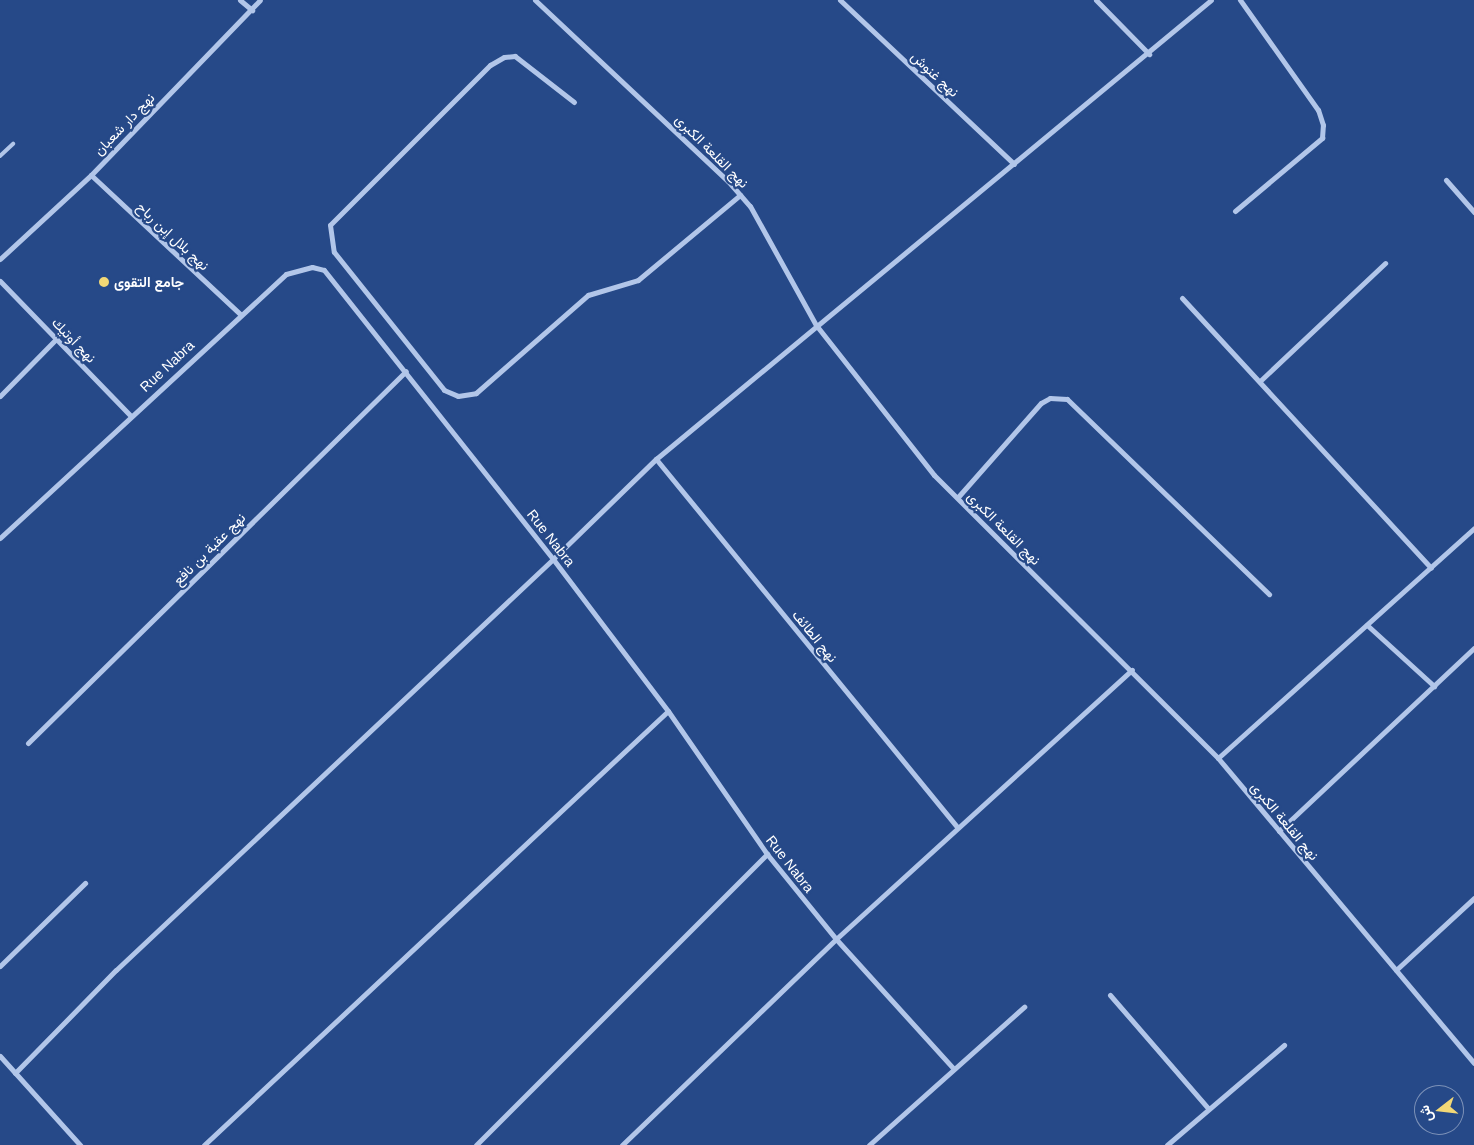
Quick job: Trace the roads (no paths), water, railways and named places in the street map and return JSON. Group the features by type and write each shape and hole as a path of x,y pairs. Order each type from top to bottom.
{"street":[{"path":"240,0 252,10"},
{"name":"نهج دار شعبان","path":"0,260 91,175 260,0"},
{"name":"نهج القلعة الكبرى","path":"535,0 709,162 740,195 816,325 902,436 958,497 1218,758 1474,1063"},
{"name":"نهج غنوش","path":"840,0 1014,164"},
{"path":"1096,0 1149,54"},
{"path":"15,1073 116,970 553,559 656,459 816,325 1149,54 1211,0"},
{"path":"1235,211 1322,138 1323,125 1318,110 1240,0"},
{"path":"574,102 515,56 504,57 490,65 330,225 334,252 444,390 458,396 476,393 588,295 638,280 740,195"},
{"name":"نهج بلال إبن رباح","path":"91,175 240,314"},
{"path":"1446,180 1474,212"},
{"path":"1260,381 1385,263"},
{"name":"Rue Nabra","path":"0,538 130,415 286,274 312,266 324,270 406,371 553,559 668,711 767,854 836,939 953,1068"},
{"name":"نهج أوتيك","path":"0,281 130,415"},
{"path":"1182,298 1431,568"},
{"path":"0,396 57,338"},
{"name":"نهج عقبة بن نافع","path":"28,743 406,371"},
{"path":"958,497 1041,403 1050,398 1067,399 1269,594"},
{"name":"نهج الطائف","path":"656,459 957,827"},
{"path":"1218,758 1474,528"},
{"path":"1367,625 1434,686"},
{"path":"1279,831 1474,648"},
{"path":"622,1145 836,939 957,827 1132,670"},
{"path":"204,1145 668,711"},
{"path":"476,1145 767,854"},
{"path":"0,966 85,883"},
{"path":"1396,970 1473,901"},
{"path":"1110,995 1208,1108"},
{"path":"869,1145 953,1068 1024,1007"},
{"path":"1167,1145 1284,1045"},
{"path":"0,1056 80,1145"}],"lane":[{"path":"0,156 13,144"}],"place":[{"name":"جامع التقوى","path":"104,282"}]}
